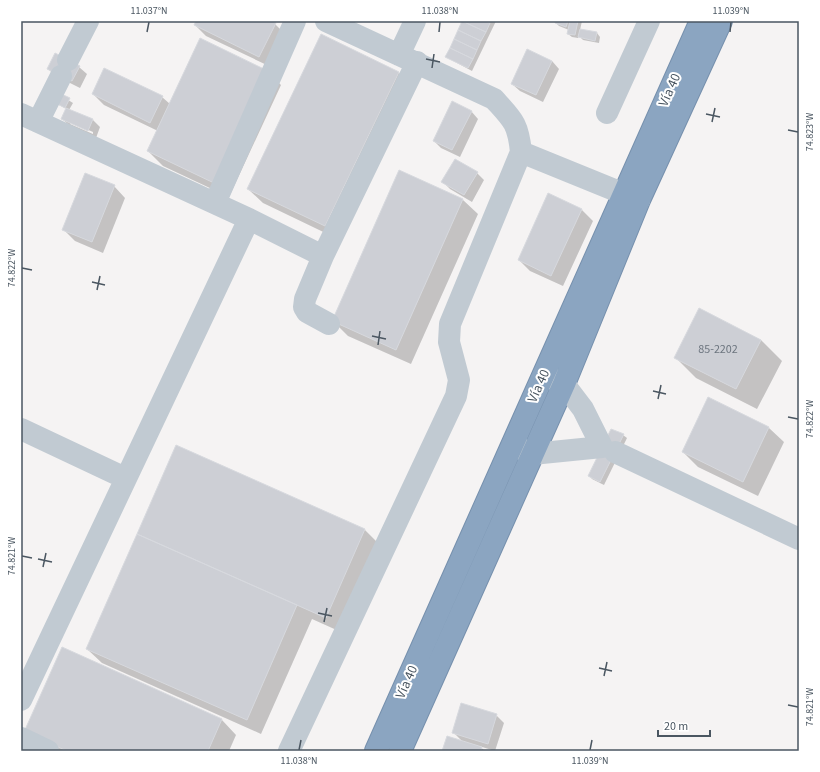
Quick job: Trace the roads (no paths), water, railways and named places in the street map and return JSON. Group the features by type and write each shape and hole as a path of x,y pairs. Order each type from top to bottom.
{"highway":[{"name":"Vía 40","path":"376,751 523,450 564,384 631,197 700,21"},
{"name":"Vía 40","path":"400,751 523,450 544,375 631,197 721,21"}],"street":[{"path":"88,21 65,68 29,118 249,219 323,256"},
{"path":"214,204 295,21"},
{"path":"289,751 456,396 459,380 449,342 450,324 521,152 519,132 512,120 494,99 326,21"},
{"path":"329,324 307,312 304,307 305,299 408,58 415,21"},
{"path":"607,113 649,21"},
{"path":"521,152 631,197"},
{"path":"21,700 249,219"},
{"path":"523,450 602,447 583,409 564,384 544,375"},
{"path":"21,429 125,478"},
{"path":"615,452 799,539"},
{"path":"21,738 48,751"}]}
